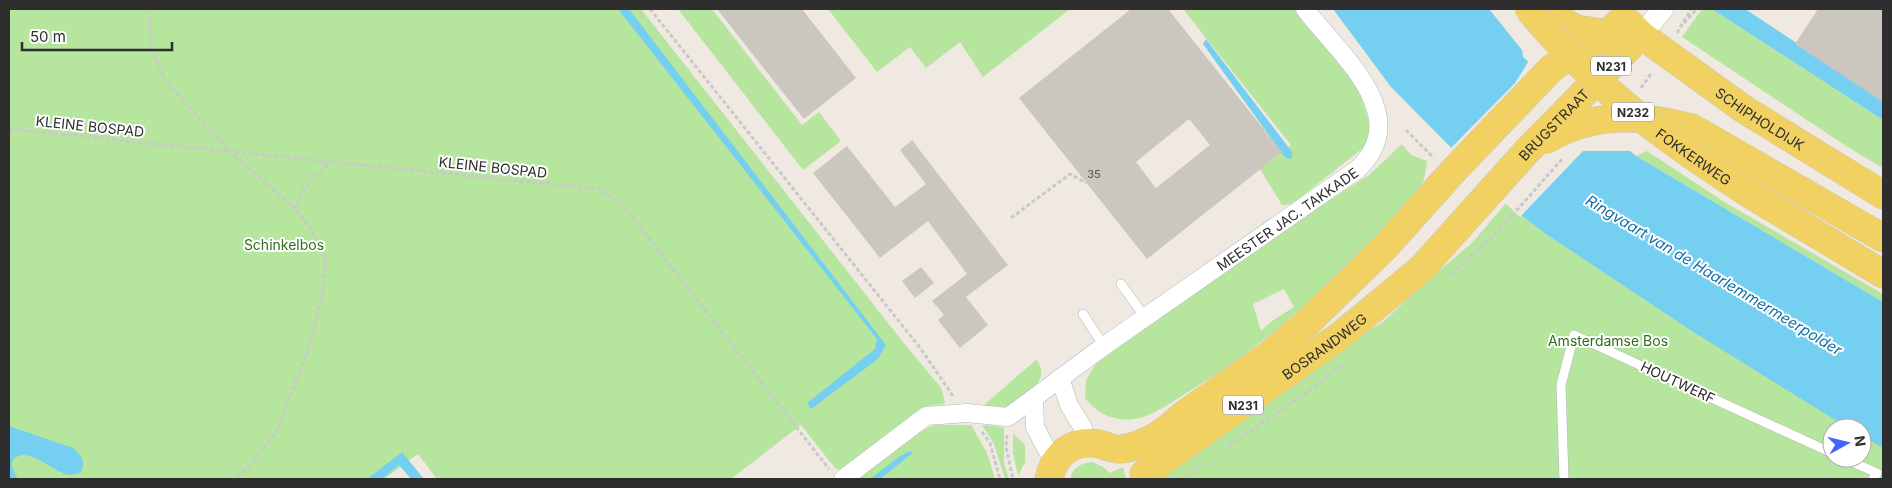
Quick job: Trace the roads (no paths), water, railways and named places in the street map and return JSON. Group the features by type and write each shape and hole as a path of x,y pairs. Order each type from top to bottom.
{"main road":[{"path":"1543,11 1576,29 1623,21"},
{"path":"1543,11 1564,39 1564,52 1555,65"},
{"name":"FOKKERWEG","path":"1543,11 1571,56 1617,100 1704,165 1883,274"},
{"name":"BRUGSTRAAT","path":"1456,168 1555,65 1580,52 1623,21"},
{"name":"BRUGSTRAAT","path":"1486,196 1580,96 1623,21"},
{"name":"SCHIPHOLDIJK","path":"1623,21 1745,110 1883,195"},
{"name":"N232","path":"1528,150 1565,129 1603,119 1633,118 1657,120 1692,128 1883,238"},
{"name":"BOSRANDWEG","path":"1125,441 1172,426 1182,416 1270,354 1307,323 1385,247 1456,168"},
{"name":"BOSRANDWEG","path":"1144,476 1341,335 1421,269 1486,196"},
{"path":"1038,470 1061,438 1076,429 1102,427 1125,441"},
{"name":"N231","path":"1038,470 1069,448 1085,443 1119,450 1125,441 1144,476"}],"street":[{"name":"MEESTER JAC. TAKKADE","path":"1034,399 1104,346 1358,169 1375,148 1379,132 1378,114 1374,101 1353,68 1305,9"},
{"name":"BRUGSTRAAT","path":"1623,21 1663,9"},
{"path":"1060,378 1069,405 1083,428"},
{"path":"837,475 926,416 967,413 1008,416 1034,399 1038,470"}],"lane":[{"path":"1121,284 1145,317"},
{"path":"1083,314 1104,346"},
{"name":"HOUTWERF","path":"1564,479 1561,385 1574,335 1822,448"},
{"path":"1866,468 1877,473 1873,479"}],"water":[{"path":"618,9 629,9 886,345 878,359 811,409 807,403 875,349 877,339"},
{"name":"Ringvaart van de Haarlemmermeerpolder","path":"1333,9 1489,9 1522,50 1523,57 1636,156 1883,302 1883,448 1872,442 1872,418 1832,418 1695,333 1543,232 1506,203 1391,87"},
{"path":"1712,9 1745,9 1883,100 1883,120"},
{"path":"1206,39 1292,152 1292,158 1288,159 1284,156 1203,44"},
{"path":"9,426 73,448 83,462 80,473 69,475 35,458 21,455 15,458 12,463 18,479 9,479"},
{"path":"910,451 913,453 880,479 870,479 900,456"},
{"path":"402,452 424,479 411,479 399,465 382,479 367,479"}],"park label":[{"name":"Schinkelbos","path":"284,244"},
{"name":"Amsterdamse Bos","path":"1608,340"}]}
